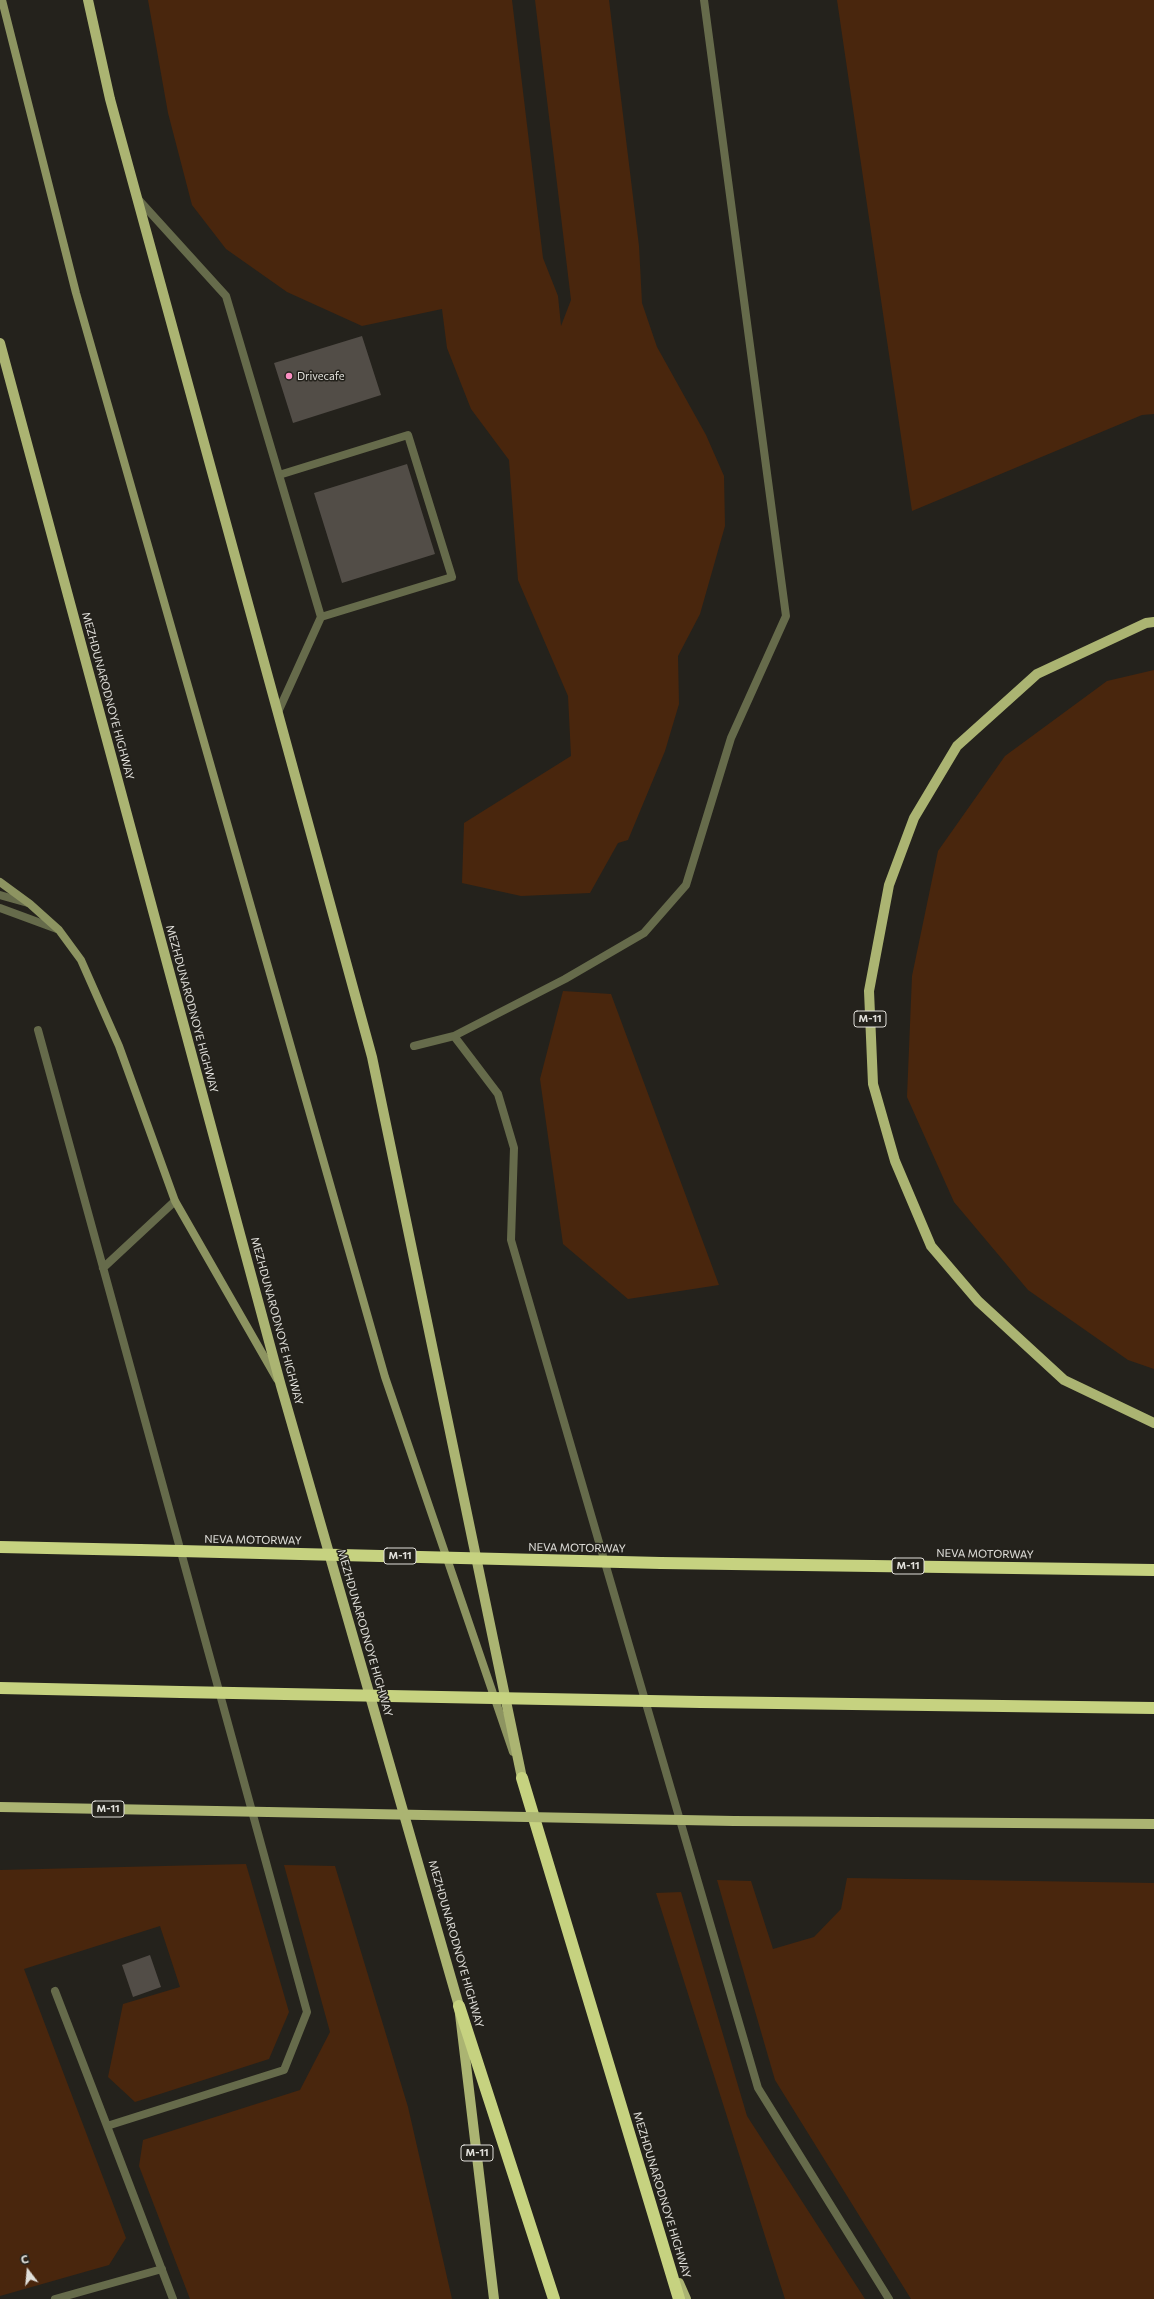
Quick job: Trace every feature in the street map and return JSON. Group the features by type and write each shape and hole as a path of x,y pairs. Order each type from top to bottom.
{"highway":[{"name":"NEVA MOTORWAY","path":"0,1547 661,1563 1154,1570"},
{"path":"0,1688 701,1702 1154,1708"},
{"name":"MEZHDUNARODNOYE HIGHWAY","path":"522,1778 668,2258 679,2299"},
{"name":"MEZHDUNARODNOYE HIGHWAY","path":"459,2006 554,2299"}],"main road":[{"path":"88,0 110,99 372,1057 522,1778"},
{"name":"MEZHDUNARODNOYE HIGHWAY","path":"0,343 281,1386 459,2006"},
{"name":"М-11","path":"1154,622 1146,623 1037,674 957,746 914,818 889,884 869,991 873,1084 895,1161 931,1246 978,1301 1064,1380 1154,1423"},
{"name":"М-11","path":"0,1808 734,1821 1154,1824"},
{"name":"М-11","path":"459,2006 494,2299"},
{"path":"668,2258 686,2299"}],"street":[{"path":"2,0 76,293 384,1377 522,1778"},
{"path":"0,882 30,904 59,930 81,960 119,1046 175,1201 281,1386"}],"lane":[{"path":"414,1046 454,1036 565,979 644,933 686,885 731,738 786,616 704,0"},
{"path":"137,197 226,296 321,618 278,712"},
{"path":"279,475 408,435 452,577 321,618"},
{"path":"0,895 30,904"},
{"path":"0,908 59,930"},
{"path":"38,1030 307,2012 284,2070 107,2126"},
{"path":"454,1036 498,1094 514,1148 512,1240 758,2088 889,2299"},
{"path":"103,1268 175,1201"},
{"path":"55,1991 173,2299"},
{"path":"55,2299 162,2269"}],"shaded area":[{"path":"148,0 512,0 543,258 558,296 561,326 571,300 535,0 609,0 639,246 642,303 657,347 706,435 724,476 725,526 700,614 678,656 679,704 665,751 628,840 618,843 590,893 521,896 462,883 464,823 571,756 568,696 518,580 509,460 471,409 447,348 442,309 362,326 287,292 226,249 192,205 168,113"},
{"path":"837,0 1154,0 1154,414 1142,415 912,511"},
{"path":"1154,670 1154,1369 1128,1360 1028,1290 954,1202 907,1097 912,976 938,851 1005,756 1107,681"},
{"path":"563,991 611,994 719,1285 628,1299 563,1244 540,1079"},
{"path":"246,1864 289,2012 269,2059 135,2102 108,2077 123,2004 180,1987 160,1926 24,1969 126,2238 109,2265 0,2296 0,1870"},
{"path":"284,1865 335,1866 408,2107 452,2299 190,2299 139,2166 143,2140 300,2090 330,2032"},
{"path":"847,1878 1154,1883 1154,2299 911,2299 775,2080 717,1880 751,1881 773,1949 814,1937 841,1909"},
{"path":"681,1892 747,2116 865,2299 785,2299 656,1893"}],"building":[{"path":"362,336 381,395 293,423 274,363"},
{"path":"407,464 435,554 342,583 314,493"},
{"path":"150,1955 161,1987 133,1997 122,1965"}],"place":[{"name":"Drivecafe","path":"289,376"}]}
